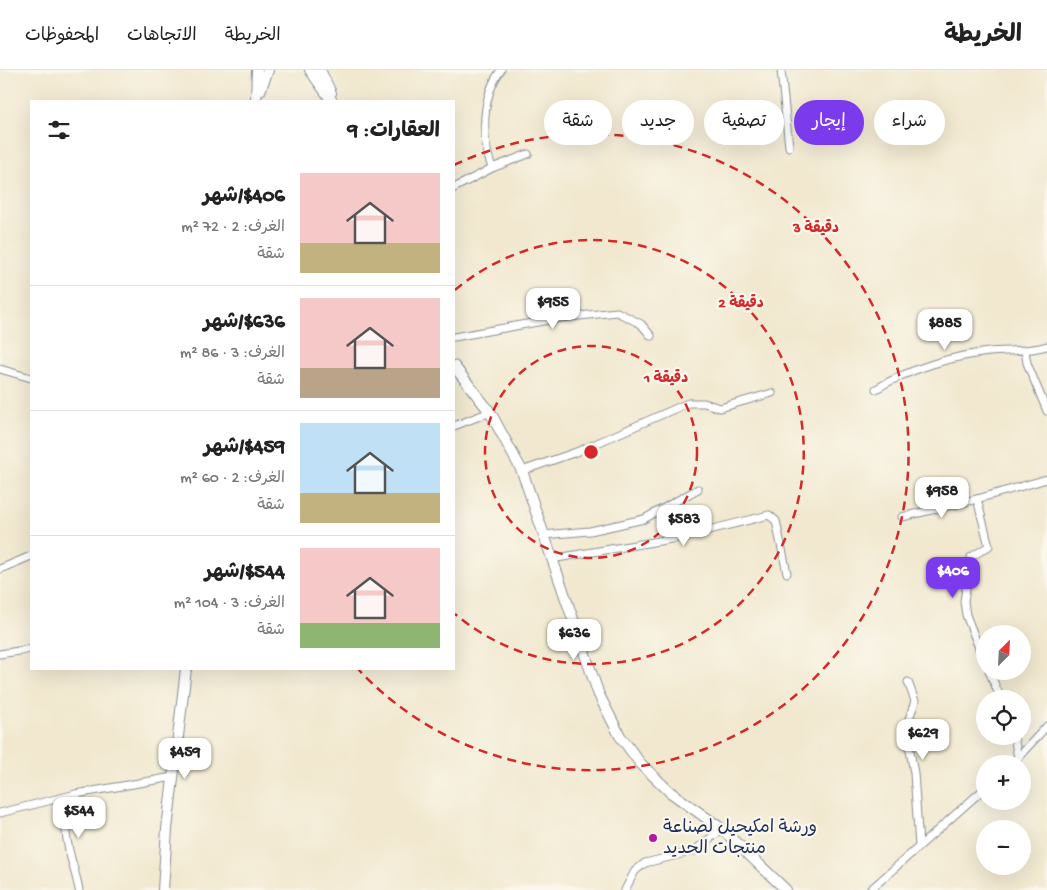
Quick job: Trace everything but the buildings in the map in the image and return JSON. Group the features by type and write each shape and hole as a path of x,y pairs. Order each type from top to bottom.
{"street":[{"path":"256,100 257,70"},
{"path":"256,100 268,70"},
{"path":"310,70 332,100"},
{"path":"320,70 333,100"},
{"path":"492,168 487,150 484,124 488,98 494,79 501,70"},
{"path":"781,70 789,147"},
{"path":"455,187 492,168 528,154"},
{"path":"455,337 568,317 617,312 641,324 651,336"},
{"path":"876,389 896,377 975,354 1025,351 1047,346"},
{"path":"1025,351 1027,364 1047,411"},
{"path":"455,367 490,412 522,471 599,695 620,736 640,763 670,792 722,829 786,890"},
{"path":"0,369 30,378"},
{"path":"522,471 579,451 688,403 698,402 720,408 772,393"},
{"path":"455,426 490,412"},
{"path":"902,517 977,499 1047,479"},
{"path":"543,535 590,531 636,522 671,506 698,490"},
{"path":"976,640 966,615 964,601 971,557 989,546 977,499"},
{"path":"551,559 677,538 770,515 776,521 787,574"},
{"path":"0,569 30,556"},
{"path":"0,654 30,649"},
{"path":"162,890 186,670"},
{"path":"908,682 915,701 906,728 914,773 919,846"},
{"path":"1021,755 1047,726"},
{"path":"0,813 76,794 173,777"},
{"path":"76,794 77,802 67,819 66,831 80,890"},
{"path":"870,890 976,796"},
{"path":"625,890 635,870 645,863 694,851 722,829"}],"place":[{"name":"ورشة امكيحيل لصناعة منتجات الحديد","path":"653,838"}]}
